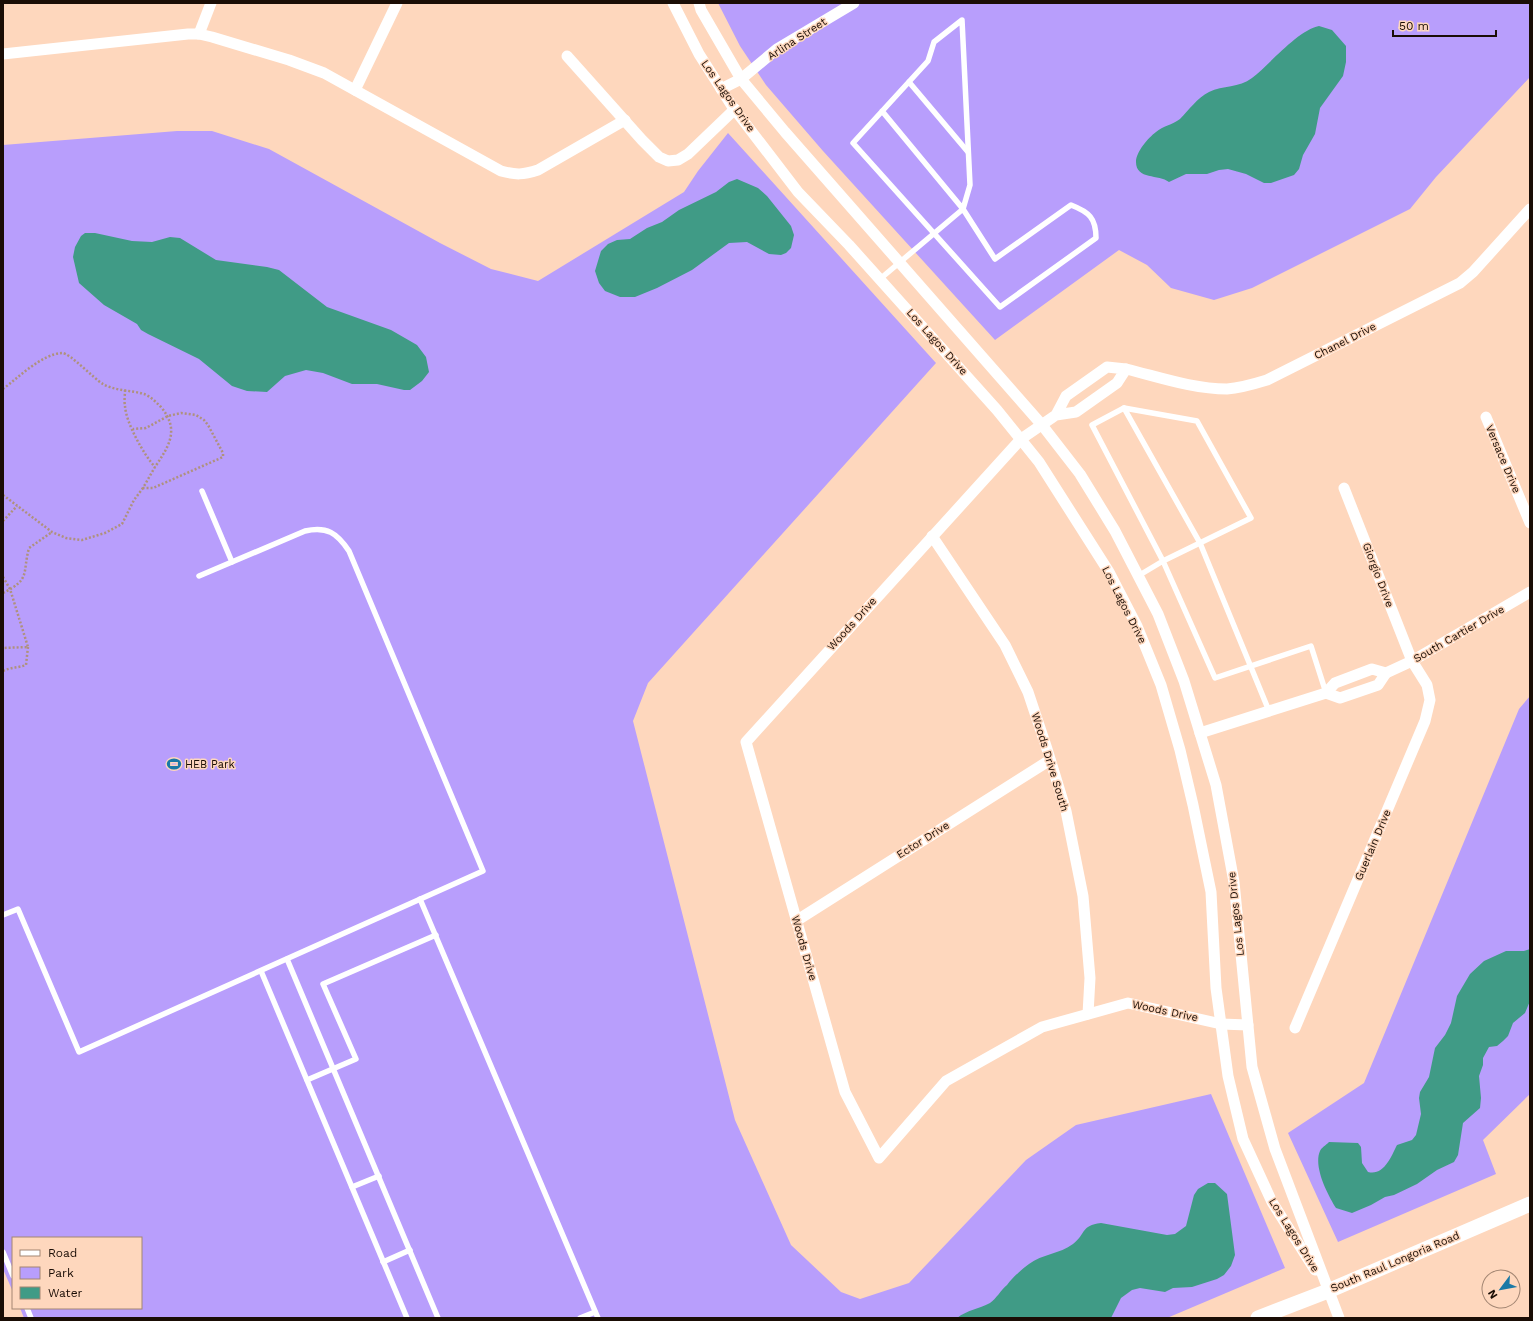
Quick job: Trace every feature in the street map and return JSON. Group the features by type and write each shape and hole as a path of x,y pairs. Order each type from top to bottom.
{"main road":[{"name":"South Raul Longoria Road","path":"1258,1318 1328,1291 1530,1204"}],"street":[{"path":"199,34 211,3"},
{"path":"355,90 397,3"},
{"name":"Los Lagos Drive","path":"673,3 699,54 735,109 798,192 880,279 998,410 1044,468 1109,572 1137,626 1161,685 1180,750 1193,805 1210,892 1216,988 1228,1076 1243,1139 1272,1202 1328,1291"},
{"name":"Los Lagos Drive","path":"699,3 701,10 741,79 784,132 1042,425 1080,474 1115,531 1161,621 1184,681 1216,785 1234,882 1252,1067 1275,1149 1328,1291"},
{"name":"Arlina Street","path":"722,89 741,79 777,50 854,3"},
{"path":"3,54 199,34 306,65 324,73 501,170 514,175 526,174 538,170 624,120"},
{"path":"567,56 659,157 668,161 678,160 688,154 735,109"},
{"name":"Chanel Drive","path":"1056,415 1066,396 1108,367 1126,369 1196,386 1213,388 1246,386 1267,380 1460,283 1473,272 1529,212"},
{"path":"1056,415 1076,412 1117,383 1126,369"},
{"name":"Woods Drive","path":"1056,415 1021,439 746,742 845,1092 879,1158 946,1081 1042,1027 1128,1003 1221,1024 1248,1025"},
{"name":"Versace Drive","path":"1486,417 1530,523"},
{"name":"Giorgio Drive","path":"1344,488 1412,661"},
{"name":"Woods Drive South","path":"932,536 1005,645 1028,692 1066,811 1083,896 1090,978 1088,1014"},
{"name":"South Cartier Drive","path":"1326,693 1340,698 1378,685 1386,673 1412,661 1530,592"},
{"name":"Guerlain Drive","path":"1294,1028 1425,721 1430,700 1427,685 1412,661"},
{"name":"South Cartier Drive","path":"1200,733 1326,693 1335,683 1372,669 1386,673"},
{"path":"1354,676 1360,691"},
{"name":"Ector Drive","path":"796,921 1050,760"},
{"path":"1328,1291 1339,1318"}],"lane":[{"path":"880,279 934,233 963,209 970,185 962,20 934,42 928,61 882,111 853,143 934,233 1000,307 1096,238 1096,227 1085,210 1071,206 995,259 963,209 882,111"},
{"path":"909,82 968,152"},
{"path":"1124,408 1200,543 1269,711"},
{"path":"1138,576 1163,561 1251,518 1197,421 1124,408 1092,425 1163,561 1215,678 1311,646 1326,693"},
{"path":"202,491 232,562"},
{"path":"3,915 18,909 79,1052 483,871 349,551 344,544 332,532 323,529 305,531 200,576"},
{"path":"420,899 598,1318"},
{"path":"307,1080 356,1059 324,984 436,935"},
{"path":"287,959 438,1318"},
{"path":"261,971 407,1318"},
{"path":"352,1187 379,1176"},
{"path":"384,1262 410,1250"},
{"path":"3,1252 12,1274"},
{"path":"580,1318 595,1312"}],"path":[{"path":"3,389 42,360 64,353 72,357 96,379 108,386 146,395 157,403 168,416 170,425 170,442 144,488 134,500 122,524 105,533 82,540 66,538 52,532 3,495"},
{"path":"125,390 125,407 133,429 142,450 155,467"},
{"path":"133,429 146,428 168,416 181,413 196,415 204,420 223,453 223,458 153,488 144,488"},
{"path":"3,521 17,506"},
{"path":"3,593 20,583 24,576 29,548 52,532"},
{"path":"3,577 10,589 28,647 26,665 20,668 10,668 3,671"},
{"path":"3,648 28,647"}],"green space":[{"path":"718,3 1530,3 1530,77 1436,177 1410,209 1252,288 1214,300 1171,288 1147,265 1119,250 995,340 823,151 766,85 740,46"},
{"path":"177,131 212,131 269,149 440,243 491,269 538,281 684,192 698,171 728,133 936,363 648,683 633,721 735,1120 791,1245 841,1292 860,1299 909,1283 1026,1160 1076,1125 1211,1094 1285,1268 1167,1318 24,1318 20,1309 142,1309 142,1237 12,1237 12,1290 3,1269 3,145"},
{"path":"1530,696 1530,1094 1483,1140 1496,1174 1338,1242 1288,1133 1364,1083 1519,709"}],"water":[{"path":"1319,26 1332,30 1346,46 1346,62 1343,76 1320,108 1315,134 1303,155 1299,169 1294,175 1271,183 1264,183 1246,174 1228,169 1207,174 1186,174 1169,182 1140,172 1137,168 1136,162 1138,154 1146,141 1156,132 1180,119 1197,101 1209,92 1236,85 1252,78 1302,34"},
{"path":"737,179 758,188 767,196 791,226 794,235 791,248 786,253 781,255 769,254 747,242 729,243 692,270 657,288 635,297 620,297 605,291 599,283 595,271 601,251 608,244 617,240 630,239 647,228 662,222 679,210 716,192 729,182"},
{"path":"85,233 95,233 132,241 152,242 170,237 180,238 216,260 279,270 327,307 391,330 417,345 426,357 429,372 422,381 410,390 377,384 352,384 323,373 306,370 285,376 267,392 247,391 232,386 199,359 141,330 137,324 104,305 79,283 73,257 75,247 81,236"},
{"path":"1530,949 1530,1001 1525,1013 1513,1023 1508,1036 1497,1046 1489,1047 1483,1058 1483,1065 1479,1076 1481,1098 1480,1108 1463,1123 1458,1155 1454,1162 1437,1170 1417,1184 1352,1213 1336,1208 1322,1181 1318,1165 1318,1158 1322,1148 1329,1142 1358,1143 1361,1147 1362,1163 1368,1172 1378,1171 1383,1168 1397,1145 1412,1140 1416,1135 1421,1114 1419,1098 1420,1092 1429,1077 1435,1048 1445,1035 1451,1023 1457,996 1470,974 1484,961 1506,951 1524,951"},
{"path":"1208,1183 1215,1183 1227,1194 1235,1255 1231,1266 1224,1275 1217,1279 1192,1287 1173,1288 1165,1292 1140,1288 1132,1290 1121,1298 1111,1318 957,1318 965,1313 990,1303 1014,1276 1026,1266 1040,1258 1062,1250 1073,1244 1084,1230 1094,1224 1101,1223 1167,1235 1175,1234 1186,1226 1194,1195 1198,1189"}],"place":[{"name":"HEB Park","path":"174,764"}]}
